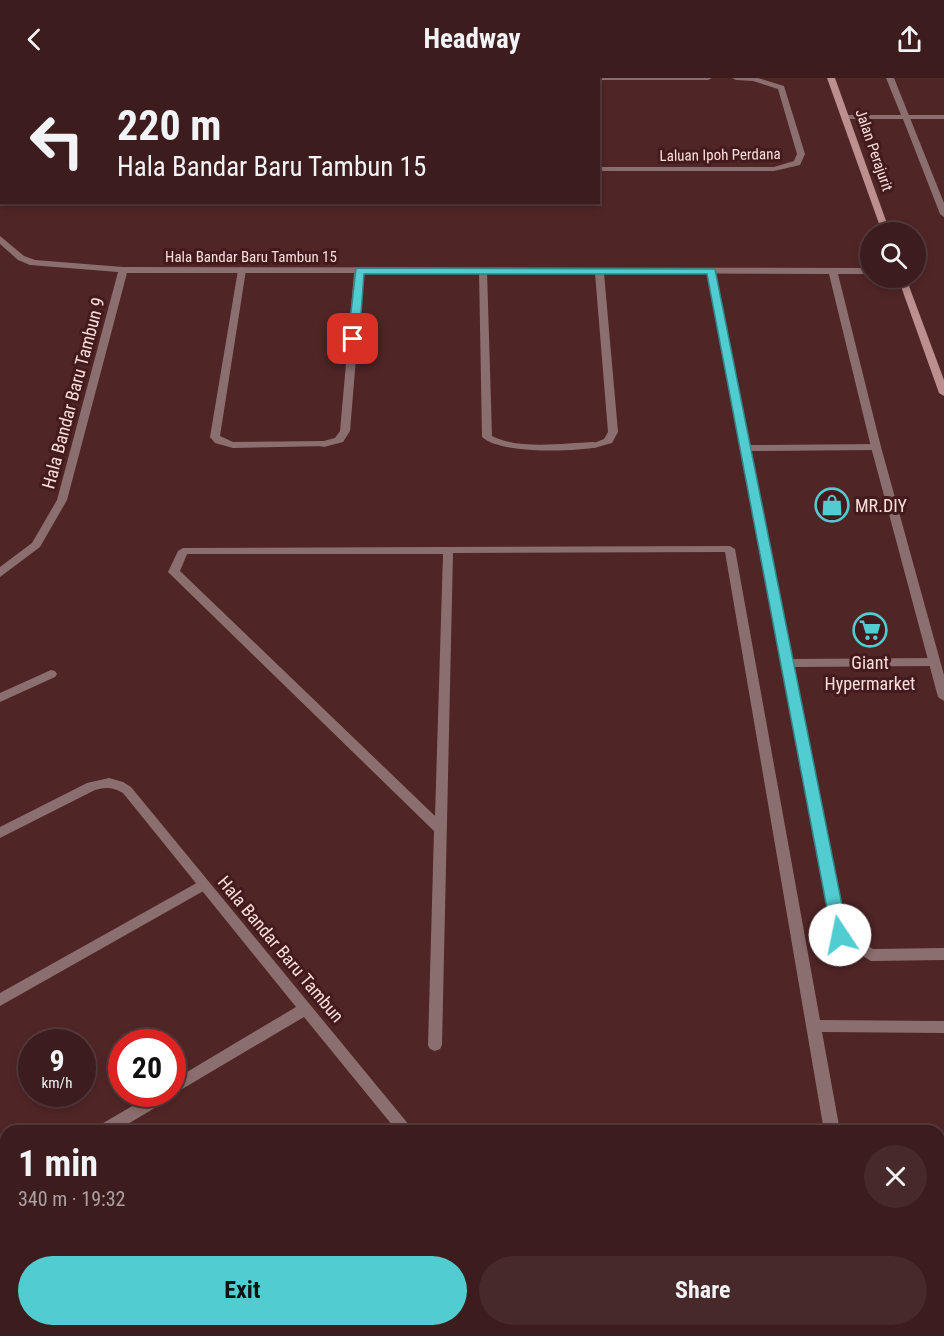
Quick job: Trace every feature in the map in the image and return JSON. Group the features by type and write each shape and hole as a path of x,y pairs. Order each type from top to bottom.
{"street":[{"path":"600,78 708,78"},
{"name":"Laluan Ipoh Perdana","path":"600,169 774,169 797,163 801,154 781,88 754,79 736,78"},
{"name":"Jalan Perajurit","path":"831,78 847,117 883,222"},
{"path":"890,78 944,214"},
{"path":"847,117 944,117"},
{"name":"Hala Bandar Baru Tambun 15","path":"0,239 21,258 40,264 123,270 860,271"},
{"name":"Hala Bandar Baru Tambun 9","path":"0,573 36,545 62,500 123,270"},
{"path":"242,270 215,437 219,441 233,445 324,444 339,440 345,431 359,271"},
{"path":"483,271 487,437 492,441 507,445 594,445 608,441 613,432 599,271"},
{"path":"711,271 840,935 871,955 944,954"},
{"path":"833,271 876,447 939,662 944,697"},
{"path":"906,288 942,382 944,393"},
{"path":"747,448 876,447"},
{"path":"440,829 174,572 183,551 447,552 730,549 831,1125"},
{"path":"435,1045 447,552"},
{"path":"788,663 939,662"},
{"path":"0,698 51,674"},
{"name":"Hala Bandar Baru Tambun","path":"0,833 100,783 111,783 127,790 202,885 401,1125"},
{"path":"0,1000 202,885"},
{"path":"186,1081 305,1009"},
{"path":"815,1026 944,1027"},
{"path":"113,1125 143,1107"}],"place":[{"name":"MR.DIY","path":"832,505"},
{"name":"Giant Hypermarket","path":"870,630"}],"route":[{"path":"353,339 359,271 711,271 840,935"}]}
